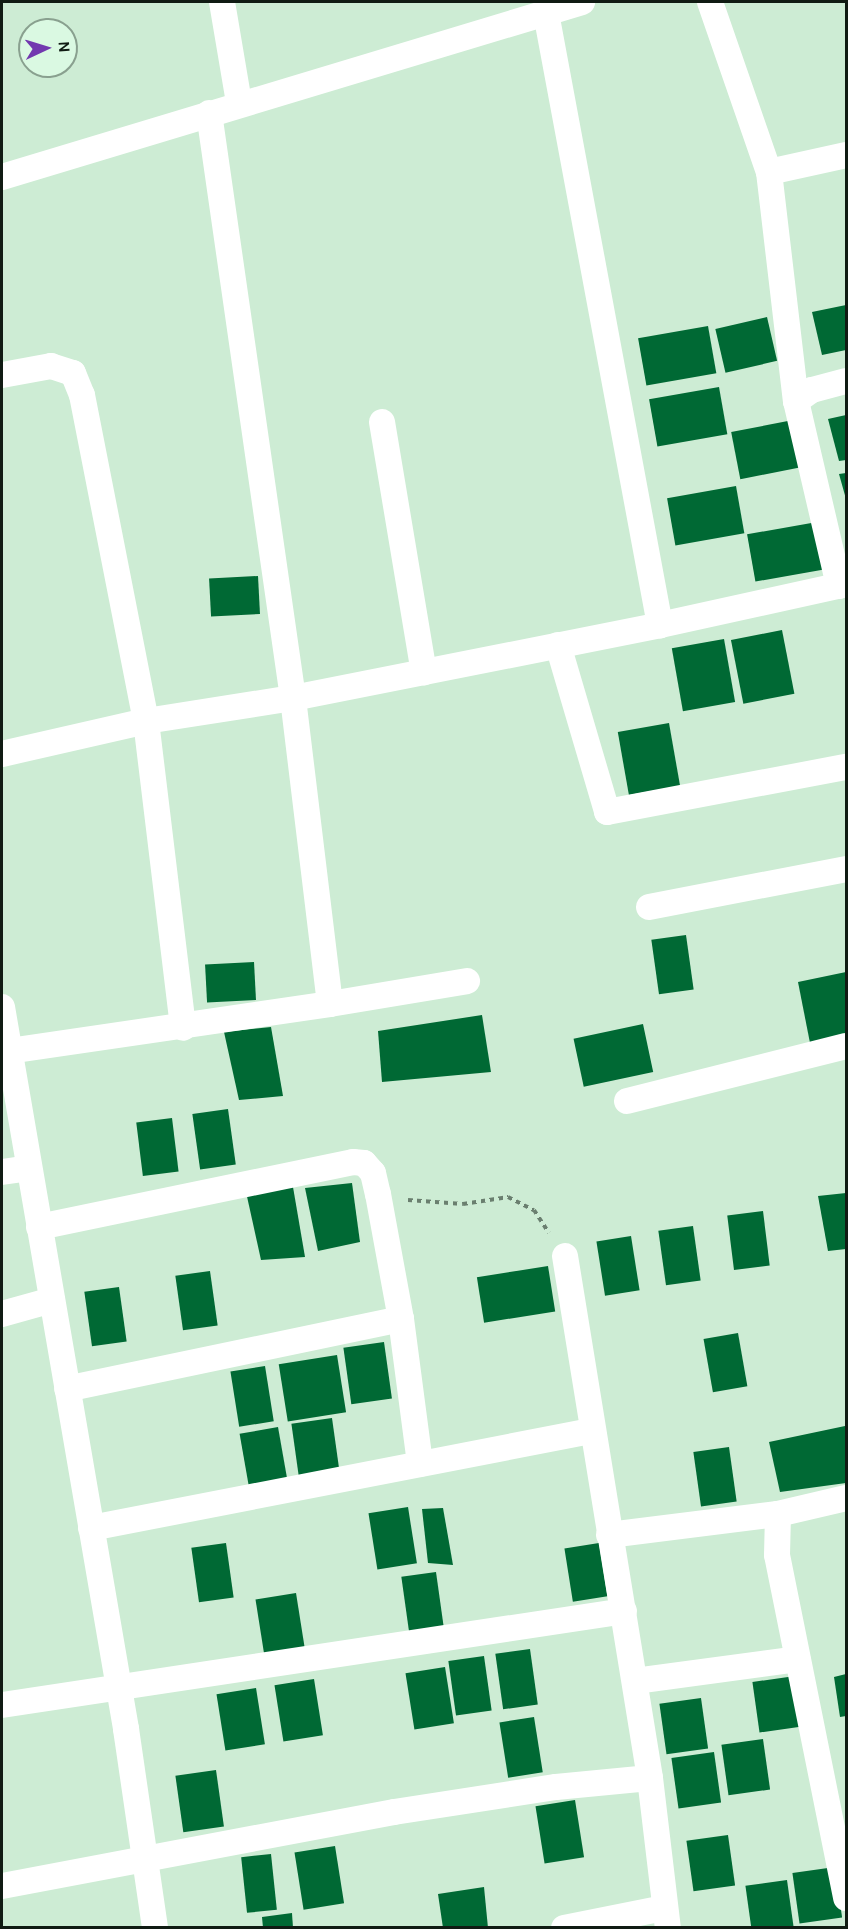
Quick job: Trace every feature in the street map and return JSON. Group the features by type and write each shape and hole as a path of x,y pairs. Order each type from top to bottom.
{"street":[{"path":"222,2 239,103"},
{"path":"2,177 239,103 582,2"},
{"path":"2,753 146,721 293,698 660,626 843,585 796,401 768,172 710,2"},
{"path":"546,13 660,626"},
{"path":"210,113 293,698 330,1004"},
{"path":"768,172 846,155"},
{"path":"2,375 51,366 73,373 78,384 102,484 146,721 183,1028"},
{"path":"796,401 812,390 846,381"},
{"path":"382,422 424,672"},
{"path":"558,645 607,813 846,766"},
{"path":"649,907 846,869"},
{"path":"5,1052 183,1028 272,1010 330,1004 467,981"},
{"path":"2,1007 5,1052 29,1168 119,1685 155,1928"},
{"path":"627,1101 846,1046"},
{"path":"39,1227 353,1162 364,1163 373,1173 378,1194 401,1319 420,1464"},
{"path":"2,1172 29,1168"},
{"path":"564,1928 666,1918 650,1778 624,1611 591,1431 565,1256"},
{"path":"2,1314 52,1300"},
{"path":"67,1389 401,1319"},
{"path":"91,1528 591,1431"},
{"path":"609,1535 778,1515 846,1498"},
{"path":"778,1515 777,1556 846,1898"},
{"path":"2,1705 119,1685 624,1611"},
{"path":"635,1681 798,1659"},
{"path":"2,1886 394,1812 556,1787 650,1778"}],"path":[{"path":"378,1194 422,1203 463,1204 508,1197 534,1210 565,1256"}],"building":[{"path":"846,305 846,350 822,355 812,312"},
{"path":"767,317 777,361 725,373 715,329"},
{"path":"708,326 716,373 646,386 638,338"},
{"path":"719,387 727,434 657,447 649,399"},
{"path":"846,415 846,460 839,461 828,419"},
{"path":"793,420 802,467 740,479 731,432"},
{"path":"846,473 846,499 839,474"},
{"path":"736,486 744,533 675,545 667,498"},
{"path":"817,522 825,569 755,582 747,534"},
{"path":"258,576 260,614 211,617 209,579"},
{"path":"782,630 794,694 743,704 731,640"},
{"path":"724,639 735,702 683,711 672,648"},
{"path":"669,723 680,786 629,795 618,732"},
{"path":"686,935 694,989 659,994 651,940"},
{"path":"254,962 256,1000 207,1003 205,965"},
{"path":"846,972 846,1037 810,1043 798,982"},
{"path":"482,1015 491,1072 382,1082 378,1031"},
{"path":"643,1024 653,1072 584,1087 574,1039"},
{"path":"271,1027 283,1096 239,1100 224,1032"},
{"path":"228,1109 236,1164 200,1169 192,1114"},
{"path":"172,1118 179,1172 143,1176 136,1122"},
{"path":"352,1183 360,1242 318,1251 305,1188"},
{"path":"293,1187 305,1257 261,1260 246,1192"},
{"path":"846,1193 846,1249 828,1251 818,1196"},
{"path":"763,1211 770,1266 734,1270 727,1215"},
{"path":"693,1226 701,1280 666,1285 658,1231"},
{"path":"631,1236 640,1290 605,1296 596,1241"},
{"path":"548,1266 555,1311 484,1323 477,1277"},
{"path":"210,1271 218,1325 183,1330 175,1276"},
{"path":"119,1287 127,1341 92,1346 84,1292"},
{"path":"738,1333 747,1386 713,1392 704,1339"},
{"path":"384,1342 392,1398 351,1404 343,1348"},
{"path":"337,1355 346,1412 288,1422 279,1364"},
{"path":"265,1366 274,1421 239,1427 230,1371"},
{"path":"332,1418 340,1474 299,1480 291,1424"},
{"path":"845,1426 846,1483 780,1492 769,1442"},
{"path":"278,1427 288,1485 250,1492 240,1434"},
{"path":"729,1447 737,1501 701,1506 693,1452"},
{"path":"408,1507 417,1563 377,1570 368,1513"},
{"path":"443,1508 453,1565 428,1563 422,1509"},
{"path":"226,1543 234,1597 199,1602 191,1548"},
{"path":"599,1543 607,1596 573,1602 564,1548"},
{"path":"436,1572 444,1626 409,1631 401,1577"},
{"path":"296,1593 305,1650 265,1657 256,1599"},
{"path":"530,1649 538,1704 503,1709 495,1654"},
{"path":"484,1656 492,1710 456,1715 448,1661"},
{"path":"445,1667 454,1723 414,1730 405,1673"},
{"path":"846,1674 846,1716 840,1717 834,1677"},
{"path":"795,1676 802,1727 760,1732 752,1682"},
{"path":"314,1679 323,1735 283,1742 274,1685"},
{"path":"256,1688 265,1744 225,1751 216,1694"},
{"path":"701,1698 708,1749 667,1754 659,1704"},
{"path":"534,1717 543,1772 508,1778 499,1722"},
{"path":"763,1739 770,1790 729,1795 721,1745"},
{"path":"714,1752 721,1803 679,1808 671,1758"},
{"path":"216,1770 224,1826 183,1832 175,1776"},
{"path":"575,1800 584,1857 545,1864 535,1806"},
{"path":"728,1835 735,1886 694,1891 686,1841"},
{"path":"335,1846 344,1903 304,1910 295,1852"},
{"path":"271,1854 277,1910 247,1913 241,1857"},
{"path":"835,1867 842,1918 800,1923 792,1873"},
{"path":"787,1880 794,1928 751,1928 745,1886"},
{"path":"484,1887 488,1928 443,1928 438,1894"},
{"path":"292,1913 293,1928 263,1928 262,1917"}]}
